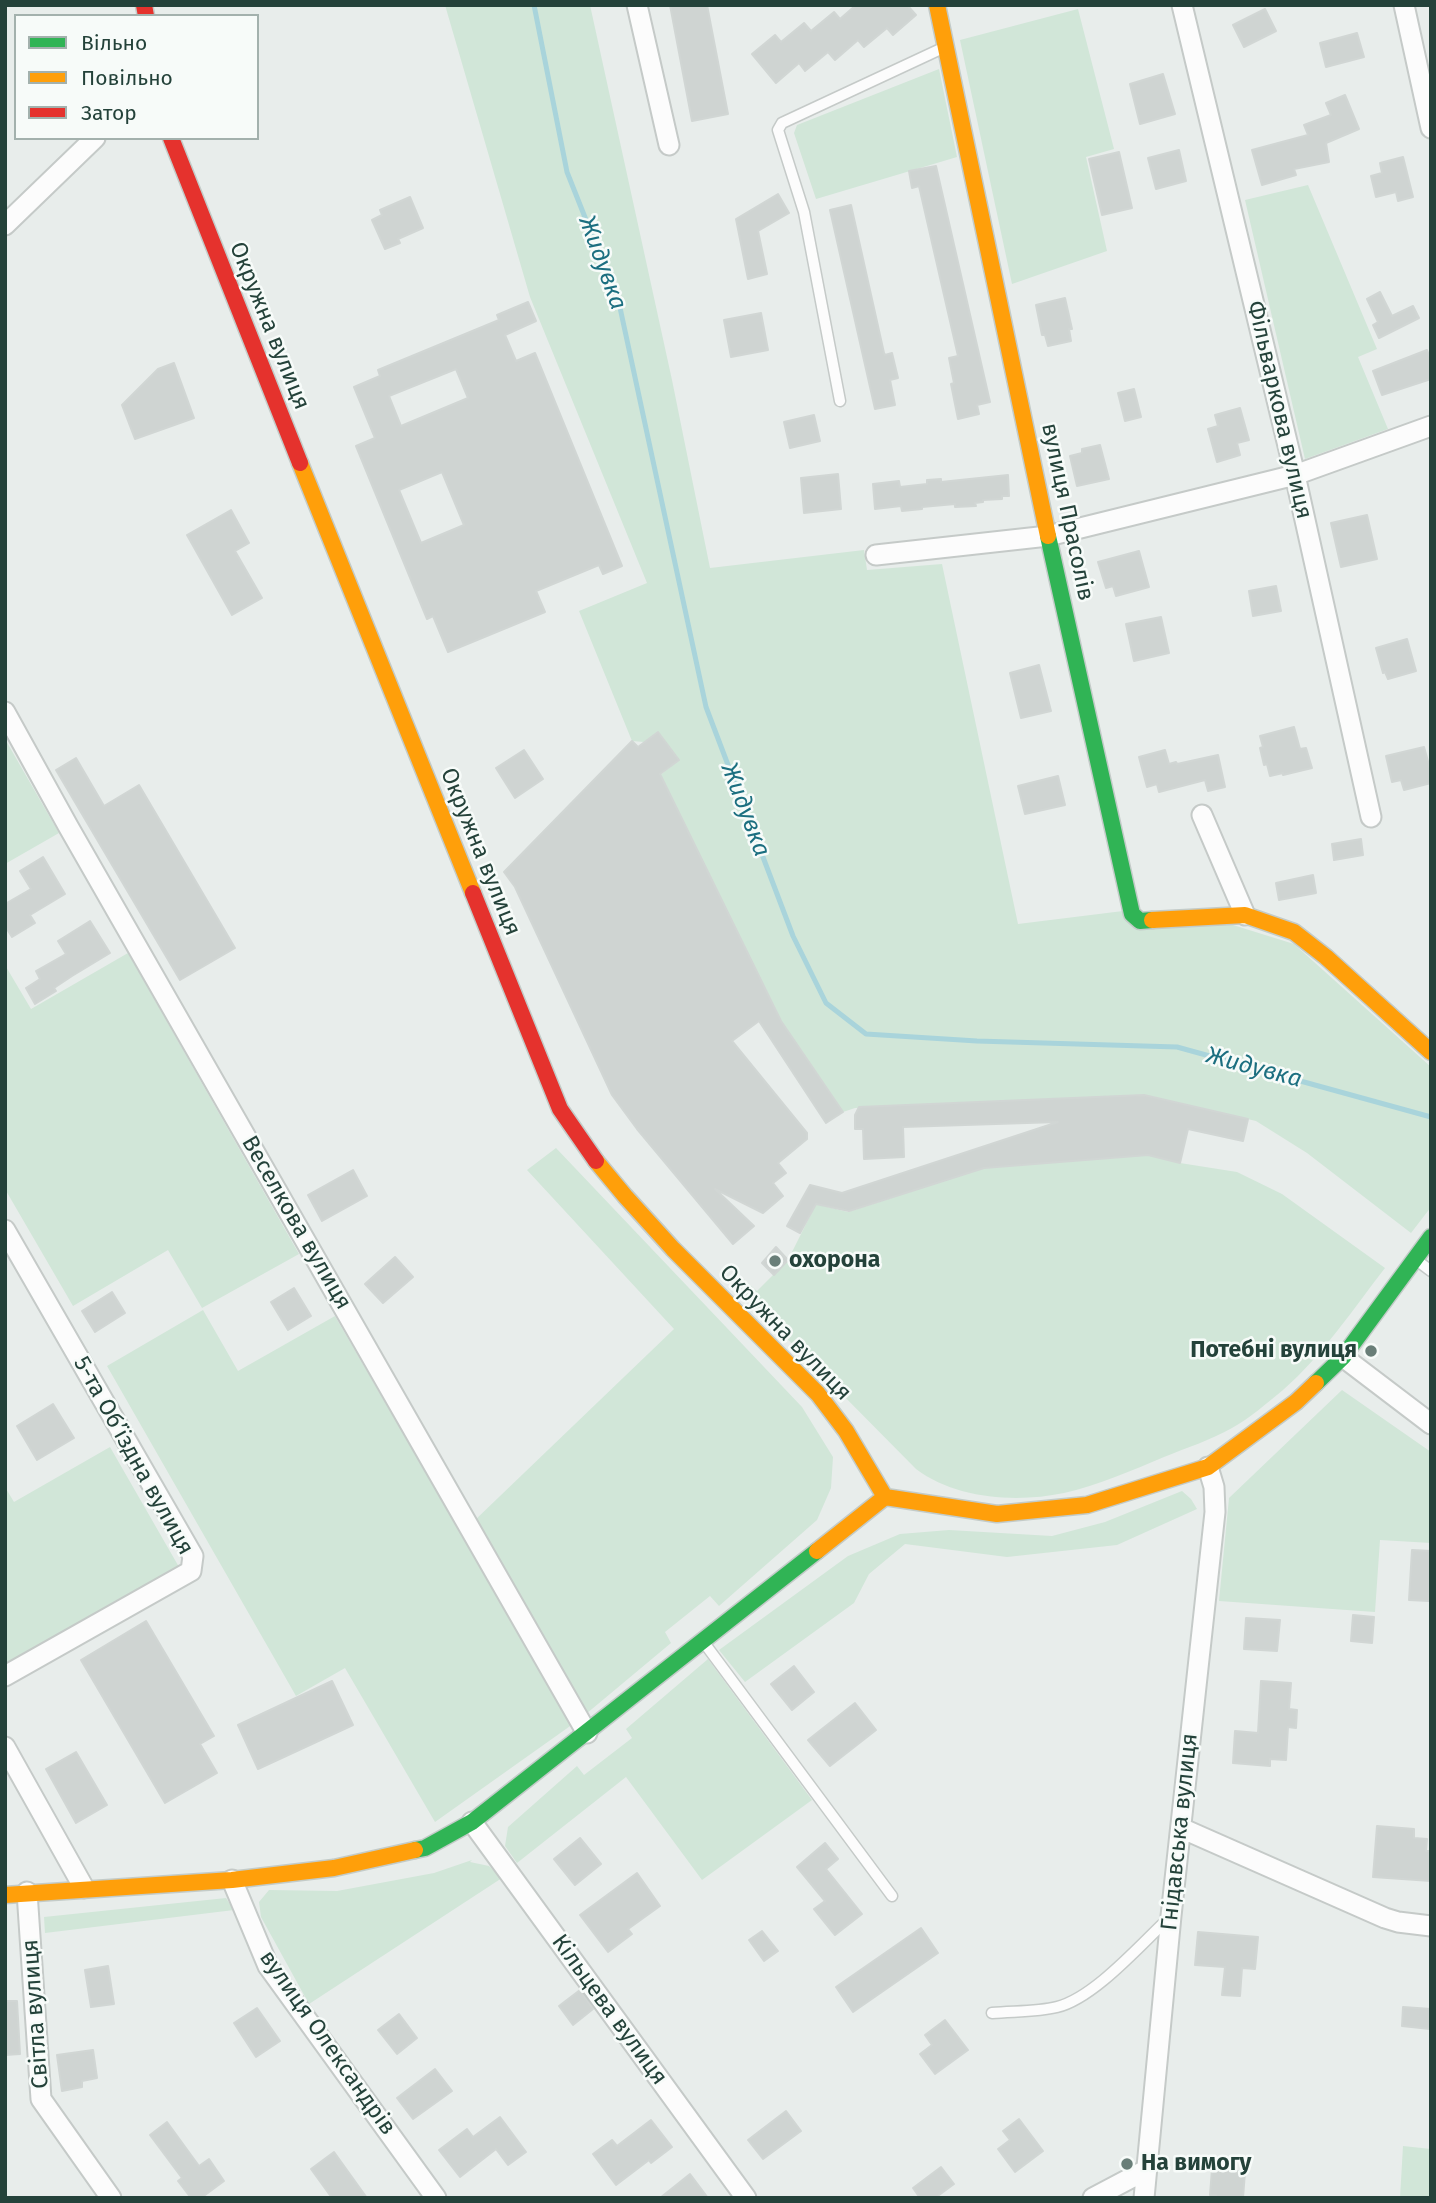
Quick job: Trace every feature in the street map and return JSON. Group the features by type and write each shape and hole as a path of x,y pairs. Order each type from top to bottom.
{"main road":[{"name":"вулиця Прасолів","path":"937,5 1048,536 1132,914 1140,921 1245,915"},
{"name":"Окружна вулиця","path":"173,140 189,188 559,1109 607,1178 658,1235 818,1394 855,1445 885,1497"},
{"path":"1245,915 1294,932 1326,957 1431,1052"},
{"path":"5,1895 232,1880 334,1868 425,1848 472,1822 885,1497 956,1510 998,1514 1087,1505 1208,1467 1296,1402 1343,1357 1431,1237"}],"street":[{"path":"637,5 669,145"},
{"name":"Фільваркова вулиця","path":"1182,5 1295,475 1371,817"},
{"path":"1404,5 1431,128"},
{"path":"5,225 93,140"},
{"path":"876,555 1048,536 1295,475 1431,426"},
{"name":"Веселкова вулиця","path":"5,712 68,827 587,1733"},
{"path":"1202,815 1245,915"},
{"name":"5-та Обʼїздна вулиця","path":"5,1230 193,1556 191,1571 5,1676"},
{"path":"1343,1357 1431,1424"},
{"name":"Гнідавська вулиця","path":"1144,2198 1171,1916 1215,1511 1214,1487 1208,1467"},
{"path":"5,1747 84,1888"},
{"name":"Кільцева вулиця","path":"472,1822 746,2198"},
{"path":"1181,1828 1385,1918 1431,1926"},
{"name":"вулиця Олександрів","path":"232,1880 268,1966 436,2198"},
{"name":"Світла вулиця","path":"27,1892 41,2099 111,2198"},
{"path":"1093,2198 1146,2170"}],"lane":[{"path":"840,401 804,212 778,130 782,122 946,47"},
{"path":"1415,1259 1431,1271"},
{"path":"703,1641 892,1896"},
{"path":"992,2013 1058,2007 1079,1998 1101,1982 1171,1916"}],"green space":[{"path":"445,5 590,5 710,568 864,550 867,570 942,564 1018,924 1123,911 1233,925 1294,944 1431,1067 1431,1207 1411,1233 1307,1153 1256,1121 1144,1095 855,1108 843,1112 781,1021 660,775 679,760 658,732 644,742 632,741 579,611 647,583 530,297"},
{"path":"1078,9 1114,149 1086,157 1107,251 1012,284 960,40"},
{"path":"939,69 957,157 816,199 794,133 797,125"},
{"path":"1308,185 1377,349 1358,357 1388,429 1305,459 1245,200"},
{"path":"5,739 59,833 5,864"},
{"path":"128,953 299,1254 202,1308 168,1250 73,1306 5,1189 5,965 31,1009"},
{"path":"556,1148 802,1407 833,1457 831,1488 817,1520 719,1606 710,1596 665,1632 671,1643 586,1714 474,1521 674,1329 527,1170"},
{"path":"1148,1155 1237,1172 1282,1194 1385,1268 1311,1362 1283,1390 1252,1415 1207,1440 1089,1486 1046,1496 1007,1498 968,1492 932,1479 916,1469 738,1289 740,1276 757,1291 788,1260 816,1204 848,1212 984,1168"},
{"path":"203,1310 238,1371 335,1316 573,1724 435,1822 345,1668 296,1696 107,1366"},
{"path":"1342,1390 1431,1452 1431,1543 1380,1540 1375,1612 1219,1601 1229,1498"},
{"path":"110,1447 179,1567 5,1666 5,1487 14,1502"},
{"path":"1182,1491 1197,1509 1117,1545 1007,1557 905,1544 869,1574 854,1603 745,1682 719,1650 848,1556 900,1534 949,1530 1052,1536 1105,1522"},
{"path":"708,1659 812,1800 702,1880 626,1777 517,1863 505,1846 508,1827 577,1766 584,1775 632,1738 626,1729"},
{"path":"472,1860 470,1862 489,1866 502,1878 309,2004 261,1917 259,1902 269,1890 337,1891 434,1873"},
{"path":"226,1898 234,1910 45,1933 44,1917"},
{"path":"1403,2146 1431,2149 1431,2198 1400,2198"}],"building":[{"path":"670,5 707,5 728,114 692,121"},
{"path":"856,5 907,5 916,15 893,35 887,28 864,47 858,40 835,60 828,52 805,71 799,63 776,83 752,54 775,35 781,42 804,23 811,31 834,12 840,19"},
{"path":"1265,9 1276,31 1244,47 1233,25"},
{"path":"1357,33 1364,57 1326,67 1320,43"},
{"path":"1163,74 1175,114 1140,124 1130,84"},
{"path":"1345,95 1359,129 1326,143 1329,162 1294,169 1296,175 1262,185 1252,150 1308,135 1304,125 1331,115 1326,103"},
{"path":"1179,150 1186,181 1156,189 1148,158"},
{"path":"1119,152 1132,208 1102,215 1089,159"},
{"path":"1403,157 1413,197 1398,201 1396,192 1376,197 1371,176 1382,173 1380,163"},
{"path":"936,166 990,402 977,405 979,414 958,419 949,358 958,356 919,186 912,188 909,171"},
{"path":"778,194 789,213 758,231 767,274 748,279 736,219"},
{"path":"410,197 423,228 398,239 400,243 385,249 372,220 382,215 380,210"},
{"path":"851,205 884,353 892,353 898,378 890,380 895,405 875,409 830,210"},
{"path":"1380,292 1392,316 1413,306 1419,318 1379,338 1373,325 1378,322 1367,299"},
{"path":"1065,298 1072,329 1069,329 1071,341 1048,346 1045,335 1042,335 1036,305"},
{"path":"528,302 536,321 505,335 516,361 535,353 622,566 603,574 599,565 536,591 545,612 448,652 433,616 427,619 356,446 375,438 354,387 380,376 378,370 499,320 497,315","holes":["456,369 468,398 401,426 389,396","442,472 464,525 421,543 399,490"]},
{"path":"761,313 768,350 731,357 724,320"},
{"path":"1427,350 1431,360 1431,379 1382,395 1373,371"},
{"path":"174,363 194,418 135,439 122,405 158,369"},
{"path":"1134,389 1141,417 1125,421 1118,393"},
{"path":"1240,408 1249,440 1237,443 1240,455 1217,462 1208,429 1218,426 1215,415"},
{"path":"814,415 820,441 790,448 784,422"},
{"path":"1100,445 1109,479 1077,486 1070,456 1082,453 1082,449"},
{"path":"838,474 841,509 804,513 801,478"},
{"path":"1008,475 1009,496 983,500 975,503 976,506 955,507 955,504 902,511 901,506 875,509 873,484 899,481 900,487 927,484 927,480 941,479 941,482"},
{"path":"231,510 249,543 235,551 262,598 232,615 187,535"},
{"path":"1367,515 1377,559 1341,567 1331,523"},
{"path":"1139,551 1149,587 1116,596 1113,586 1106,588 1098,562"},
{"path":"1276,586 1281,611 1253,616 1249,591"},
{"path":"1161,617 1169,653 1134,661 1126,624"},
{"path":"1407,639 1416,671 1388,679 1385,672 1383,673 1376,648"},
{"path":"1039,665 1051,711 1021,718 1010,673"},
{"path":"1294,727 1300,749 1306,748 1312,768 1270,776 1267,764 1264,765 1260,736"},
{"path":"658,732 679,760 660,774 781,1021 843,1112 826,1123 759,1021 732,1041 807,1133 807,1139 778,1163 786,1173 773,1183 783,1196 763,1213 715,1189 754,1226 733,1244 612,1095 515,887 504,872 632,741 638,747"},
{"path":"1424,747 1431,783 1404,790 1401,780 1392,782 1386,756"},
{"path":"524,750 543,779 515,798 496,768"},
{"path":"1165,750 1169,764 1218,755 1225,787 1208,791 1205,780 1159,792 1157,784 1147,787 1139,757"},
{"path":"76,758 104,806 139,785 235,948 180,980 56,770"},
{"path":"1058,776 1065,805 1025,814 1018,786"},
{"path":"1361,839 1363,855 1334,860 1332,844"},
{"path":"43,857 65,894 30,915 35,923 12,937 5,926 5,904 31,889 20,871"},
{"path":"1313,875 1316,893 1279,900 1276,883"},
{"path":"90,921 110,953 54,988 56,991 35,1004 26,988 40,979 36,971 66,954 58,941"},
{"path":"1144,1095 1248,1119 1243,1141 1188,1129 1180,1163 1148,1155 984,1168 849,1211 816,1204 800,1233 787,1226 810,1185 842,1193 1058,1122 903,1127 904,1157 864,1159 863,1129 855,1129 855,1115 859,1107"},
{"path":"353,1170 367,1196 322,1221 308,1195"},
{"name":"охорона","path":"776,1247 788,1260 774,1275 762,1263"},
{"path":"395,1257 413,1277 383,1303 365,1284"},
{"path":"294,1288 311,1316 288,1330 271,1302"},
{"path":"112,1292 125,1313 95,1332 82,1311"},
{"path":"53,1404 74,1438 37,1460 17,1426"},
{"path":"1412,1550 1431,1551 1429,1601 1409,1600"},
{"path":"1353,1615 1374,1617 1372,1643 1351,1641"},
{"path":"1246,1618 1280,1620 1277,1651 1244,1649"},
{"path":"146,1621 214,1736 200,1744 217,1773 165,1803 81,1660"},
{"path":"794,1666 814,1692 792,1710 771,1684"},
{"path":"332,1681 353,1725 258,1769 238,1725"},
{"path":"1261,1681 1291,1683 1289,1709 1297,1710 1296,1728 1288,1727 1286,1760 1270,1759 1270,1766 1233,1763 1235,1731 1258,1733"},
{"path":"855,1703 876,1730 830,1766 808,1740"},
{"path":"76,1752 107,1805 76,1823 46,1769"},
{"path":"1377,1826 1414,1829 1414,1838 1427,1839 1426,1851 1431,1851 1431,1881 1373,1877"},
{"path":"580,1838 601,1864 575,1885 554,1859"},
{"path":"825,1843 838,1859 826,1869 862,1914 835,1935 814,1909 825,1901 797,1867"},
{"path":"637,1873 660,1906 628,1929 632,1934 608,1952 580,1915"},
{"path":"921,1928 938,1953 853,2012 836,1987"},
{"path":"762,1931 778,1951 764,1961 749,1940"},
{"path":"1198,1932 1258,1937 1255,1969 1242,1968 1240,1996 1222,1995 1225,1967 1195,1965"},
{"path":"108,1966 114,2004 91,2007 85,1970"},
{"path":"580,1990 593,2009 573,2025 559,2006"},
{"path":"5,2001 17,2001 20,2054 5,2055"},
{"path":"1403,2007 1431,2009 1430,2029 1402,2026"},
{"path":"257,2008 280,2041 256,2057 234,2023"},
{"path":"399,2014 417,2038 397,2054 378,2030"},
{"path":"945,2020 968,2050 935,2074 920,2054 932,2045 925,2035"},
{"path":"93,2050 97,2078 82,2081 82,2087 62,2091 57,2055"},
{"path":"435,2069 452,2091 413,2119 397,2098"},
{"path":"786,2111 801,2131 763,2159 748,2140"},
{"path":"500,2117 526,2152 508,2165 496,2149 460,2177 439,2150 467,2129 473,2137"},
{"path":"1019,2119 1043,2151 1015,2172 998,2149 1010,2140 1003,2131"},
{"path":"651,2120 672,2147 651,2163 649,2160 616,2185 593,2154 612,2140 617,2146"},
{"path":"167,2122 199,2166 209,2159 224,2181 201,2198 191,2198 178,2181 182,2178 150,2135"},
{"path":"334,2152 367,2198 332,2198 311,2169"},
{"path":"941,2167 954,2184 935,2198 920,2198 913,2188"},
{"path":"1212,2169 1245,2172 1243,2198 1216,2198 1216,2195 1210,2195"},
{"path":"690,2174 708,2198 660,2198"}],"waterway":[{"name":"Жидувка","path":"534,5 567,172 619,303 706,707 793,936 826,1003 866,1034 977,1041 1177,1047 1431,1117"}],"traffic: fast":[{"path":"1048,536 1132,914 1140,921 1152,920"},
{"path":"1316,1383 1343,1357 1431,1237"},
{"path":"415,1850 425,1848 472,1822 817,1551"}],"traffic: slow":[{"path":"937,5 1048,536"},
{"path":"300,463 473,893"},
{"path":"1152,920 1245,915 1294,932 1326,957 1431,1052"},
{"path":"596,1161 673,1249 818,1394 846,1431 885,1497 817,1551"},
{"path":"885,1497 997,1514 1087,1505 1208,1467 1296,1402 1316,1383"},
{"path":"5,1895 232,1880 334,1868 415,1850"}],"traffic: jam":[{"path":"144,5 146,14"},
{"path":"172,140 300,463"},
{"path":"473,893 560,1109 596,1161"}],"place":[{"name":"охорона","path":"775,1261"},
{"name":"Потебні вулиця","path":"1371,1351"},
{"name":"На вимогу","path":"1127,2164"}]}
